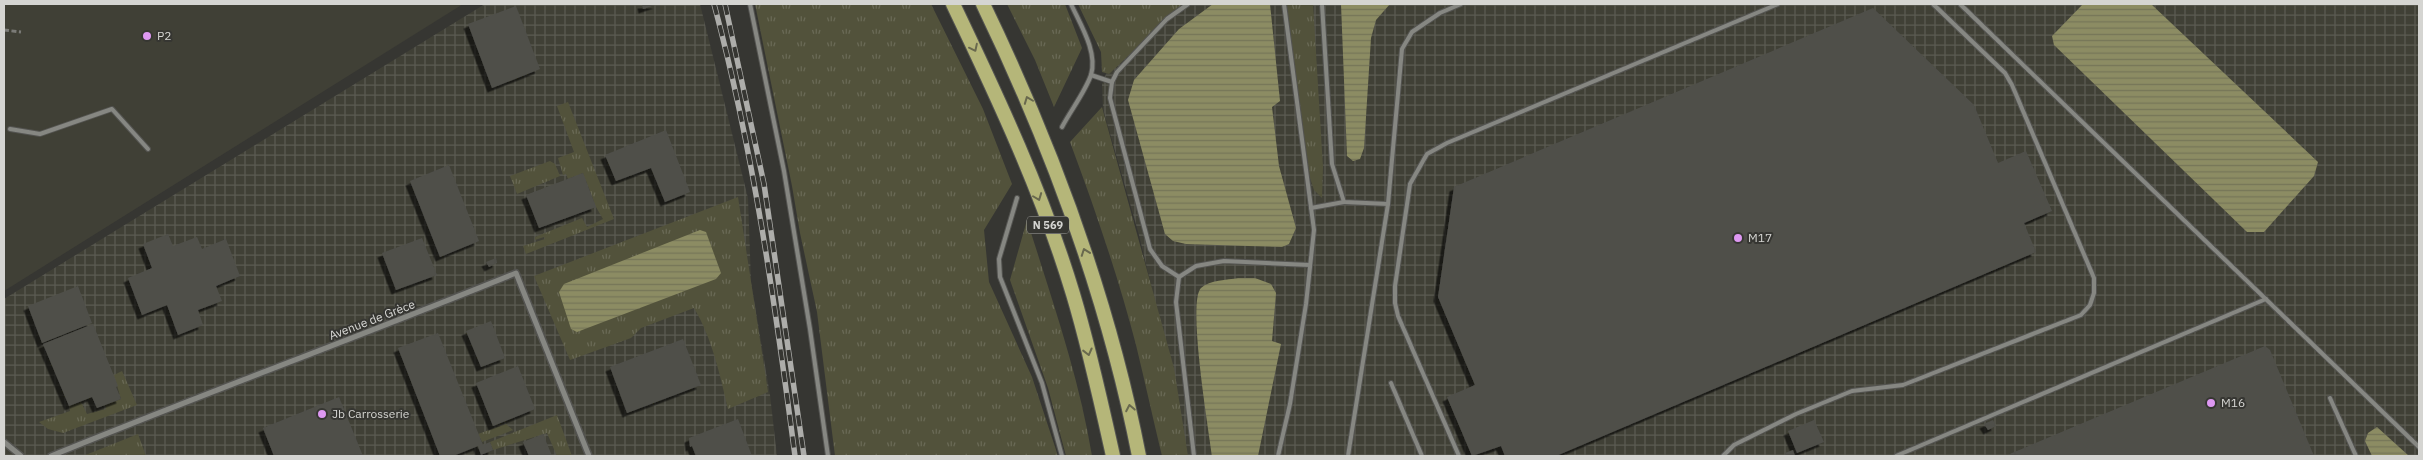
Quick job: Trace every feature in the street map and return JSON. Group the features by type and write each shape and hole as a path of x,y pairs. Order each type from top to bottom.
{"highway":[{"name":"N 569","path":"953,4 997,96 1039,198 1073,294 1113,456"},
{"name":"N 569","path":"983,4 1023,88 1095,281 1128,401 1139,456"}],"street":[{"name":"Avenue de Grèce","path":"51,456 276,366 361,336 516,273 589,456"},
{"path":"4,442 21,456"}],"lane":[{"path":"750,4 785,180 810,329 828,456"},
{"path":"1062,127 1091,75 1092,59 1088,41 1071,4"},
{"path":"1179,277 1162,266 1150,249 1115,123 1110,98 1112,82 1117,72 1161,26 1188,4"},
{"path":"1278,456 1293,386 1314,230 1284,4"},
{"path":"1322,4 1332,164 1344,202"},
{"path":"1348,456 1388,204 1402,49 1412,32 1440,13 1461,4"},
{"path":"1459,456 1398,316 1395,303 1394,286 1410,184 1427,154 1447,143 1778,4"},
{"path":"1723,456 1734,445 1796,414 1852,391 1903,385 2053,328 2081,315 2090,305 2094,293 2094,278 2012,85 2005,73 1933,4"},
{"path":"1960,4 2419,447"},
{"path":"1091,75 1112,82"},
{"path":"10,129 40,134 112,109 148,149"},
{"path":"1017,198 999,259 1000,277 1042,383 1062,456"},
{"path":"1311,208 1344,202 1388,204"},
{"path":"1179,277 1196,266 1224,261 1310,265"},
{"path":"1179,277 1176,302 1194,456"},
{"path":"1896,456 2266,299"},
{"path":"1391,383 1422,456"},
{"path":"2330,398 2356,456"}],"path":[{"path":"4,30 21,32"}],"shaded area":[{"path":"4,4 463,4 4,291"},
{"path":"485,4 700,4 748,198 751,282 770,395 777,456 4,456 4,299"},
{"path":"1118,4 2419,4 2419,456 1185,456 1171,368 1139,235 1103,109 1102,84 1106,74 1110,22"},
{"path":"1213,4 1270,4 1280,101 1272,107 1279,166 1296,228 1289,244 1282,247 1186,244 1173,241 1165,234 1128,100 1134,80 1179,29"},
{"path":"1341,4 1390,4 1376,20 1371,38 1364,148 1360,159 1353,161 1347,156"},
{"path":"2083,4 2151,4 2318,162 2314,176 2264,232 2247,232 2054,45 2052,36"},
{"path":"700,230 706,232 721,273 716,279 577,332 571,329 559,292 564,284"},
{"path":"1238,278 1255,278 1271,284 1276,293 1272,341 1281,344 1258,456 1212,456 1198,341 1197,298 1201,288 1205,285"},
{"path":"2377,427 2409,456 2372,456 2365,441 2368,433"}],"green space":[{"path":"755,4 931,4 983,109 1012,184 984,230 989,282 1032,377 1058,456 835,456 817,312"},
{"path":"1007,4 1065,4 1082,48 1054,107 1035,60"},
{"path":"1078,4 1183,4 1109,74 1102,72 1101,52"},
{"path":"1286,4 1313,4 1323,167 1322,198 1314,190 1310,178"},
{"path":"568,102 614,219 526,254 523,246 545,239 544,237 535,240 535,237 582,218 587,227 603,219 596,207 583,173 568,179 566,174 563,175 558,158 574,152 557,106"},
{"path":"1102,107 1174,368 1188,456 1162,456 1122,294 1070,142"},
{"path":"550,161 555,164 560,176 517,194 510,176"},
{"path":"738,197 768,392 728,409 711,344 694,308 641,328 631,338 570,360 534,276"},
{"path":"1027,220 1072,366 1092,456 1066,456 1048,388 1010,280"},
{"path":"122,371 137,405 63,433 48,429 39,422 70,411 69,406 81,402 87,414 106,409 105,405 121,399 114,375"},
{"path":"557,415 572,456 557,456 547,433 493,450 490,442"},
{"path":"506,424 513,430 482,442 478,434"},
{"path":"138,434 146,456 83,456"}],"building":[{"path":"642,4 658,4 643,9"},
{"path":"516,6 540,69 492,88 468,24"},
{"name":"M17","path":"1873,8 1974,105 1998,163 2026,151 2052,211 2024,223 2036,252 1556,456 1505,456 1501,446 1472,456 1447,397 1475,385 1438,297 1454,187"},
{"path":"666,130 690,192 665,202 651,168 616,181 605,155"},
{"path":"449,165 479,241 440,257 410,181"},
{"path":"583,173 596,207 539,228 526,195"},
{"path":"168,234 173,246 197,237 202,249 226,239 240,276 216,286 222,301 198,310 203,325 178,335 167,305 142,315 128,278 152,268 143,244"},
{"path":"422,238 437,275 396,290 382,253"},
{"path":"496,258 497,263 489,267 486,262"},
{"path":"78,286 92,323 42,343 28,306"},
{"path":"491,321 505,358 481,367 466,331"},
{"path":"93,324 118,386 116,387 121,399 97,408 92,397 69,406 43,344"},
{"path":"438,333 483,445 490,442 493,450 481,455 478,446 453,456 440,456 398,348"},
{"path":"683,339 701,385 627,413 610,367"},
{"name":"M16","path":"2265,346 2270,350 2314,456 2005,456"},
{"path":"518,366 535,409 493,426 476,383"},
{"path":"339,397 363,456 274,456 263,428"},
{"path":"738,419 752,456 696,456 692,446 690,447 689,438"},
{"path":"1814,420 1824,442 1797,453 1788,431"},
{"path":"1993,420 1996,426 1988,430 1984,424"},
{"path":"543,434 552,456 529,456 523,442"},
{"path":"1793,450 1795,456 1786,456 1785,453"}],"railway":[{"path":"714,4 741,116 752,172 780,342 795,456"},
{"path":"725,4 764,184 804,456"}],"place":[{"name":"P2","path":"147,36"},
{"name":"M17","path":"1738,238"},
{"name":"M16","path":"2211,403"},
{"name":"Jb Carrosserie","path":"322,414"}]}
